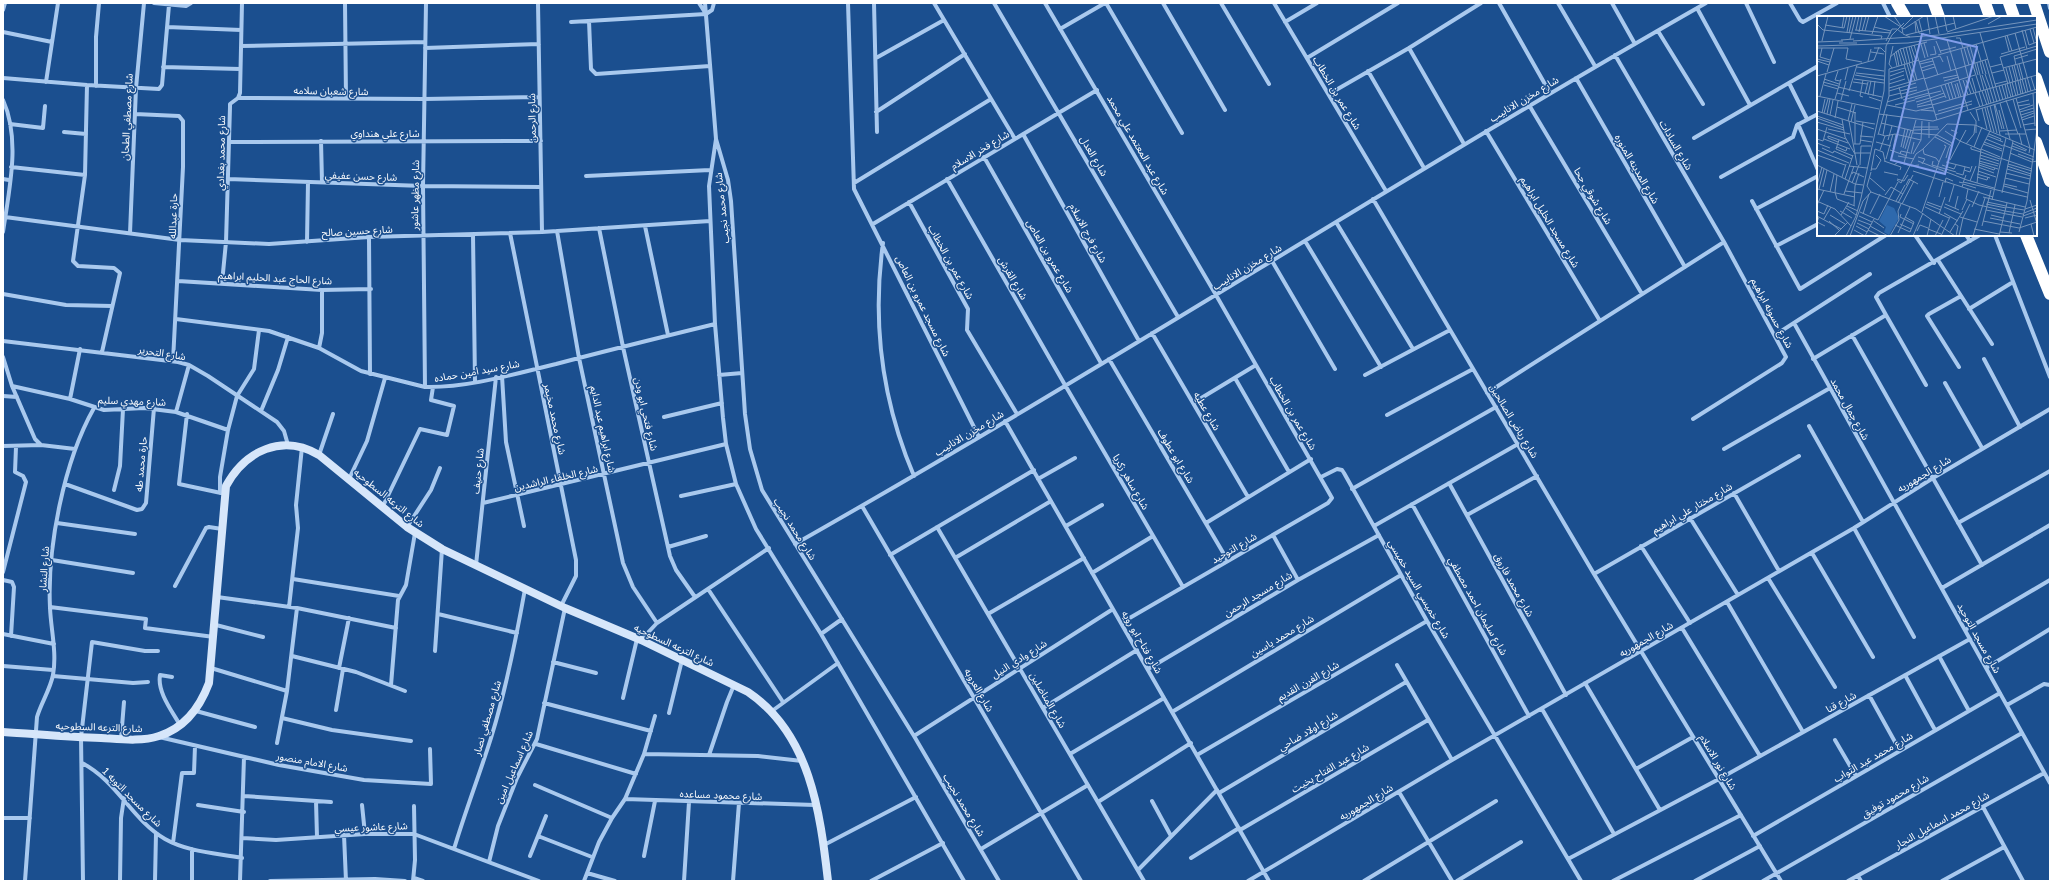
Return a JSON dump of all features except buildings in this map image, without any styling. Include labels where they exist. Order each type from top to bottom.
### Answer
[{"type":"highway","points":[[1897,3],[1904,16]]},
{"type":"highway","points":[[1934,3],[1939,16]]},
{"type":"highway","points":[[1985,3],[1990,16]]},
{"type":"highway","points":[[2009,3],[2014,16]]},
{"type":"highway","points":[[2034,3],[2050,52]]},
{"type":"highway","points":[[2037,81],[2050,119]]},
{"type":"highway","points":[[2037,145],[2050,181]]},
{"type":"highway","points":[[2026,236],[2050,294]]},
{"type":"street","points":[[3,10],[5,3]]},
{"type":"street","points":[[46,82],[58,3]]},
{"type":"street","points":[[96,86],[96,37],[99,3]]},
{"type":"street","name":"شارع مصطفي الطحان","points":[[130,233],[136,88],[144,3]]},
{"type":"street","points":[[154,3],[186,6],[191,3]]},
{"type":"street","name":"شارع محمد بغدادي","points":[[222,283],[226,242],[230,104],[238,98],[240,93],[242,3]]},
{"type":"street","points":[[345,3],[347,44],[346,100]]},
{"type":"street","name":"شارع مظهر عاشور","points":[[424,387],[423,186],[426,3]]},
{"type":"street","name":"شارع الرحمن","points":[[538,3],[542,232]]},
{"type":"street","points":[[699,3],[706,14]]},
{"type":"street","name":"شارع محمد نجيب","points":[[705,3],[716,138],[728,180],[745,414],[755,470],[762,490],[914,736],[999,881]]},
{"type":"street","points":[[571,22],[706,14],[712,10],[714,3]]},
{"type":"street","name":"شارع مسجد عمرو بن العاص","points":[[848,3],[854,188],[883,242],[979,437]]},
{"type":"street","points":[[874,3],[877,132]]},
{"type":"street","points":[[934,3],[1015,139]]},
{"type":"street","name":"شارع العدل","points":[[994,3],[1178,317]]},
{"type":"street","name":"شارع عبد المعتمد علي محمد","points":[[1045,3],[1216,294]]},
{"type":"street","points":[[1060,29],[1105,3],[1182,133]]},
{"type":"street","points":[[1163,3],[1225,110]]},
{"type":"street","points":[[1221,3],[1270,84]]},
{"type":"street","name":"شارع عمر بن الخطاب","points":[[1274,3],[1386,191]]},
{"type":"street","points":[[1285,22],[1317,3]]},
{"type":"street","points":[[1307,58],[1398,3]]},
{"type":"street","points":[[1329,94],[1481,3]]},
{"type":"street","points":[[1499,3],[1550,93]]},
{"type":"street","points":[[1558,3],[1595,66]]},
{"type":"street","points":[[1612,3],[1635,44]]},
{"type":"street","name":"شارع مخزن الانابيب","points":[[795,544],[914,476],[1595,66],[1706,3]]},
{"type":"street","points":[[1746,3],[1774,62]]},
{"type":"street","points":[[1790,3],[1800,20],[1803,22],[1837,3]]},
{"type":"street","points":[[1883,3],[1890,16]]},
{"type":"street","points":[[2048,3],[2050,8]]},
{"type":"street","points":[[3,78],[87,86],[160,88],[169,4]]},
{"type":"street","points":[[1697,8],[1750,105]]},
{"type":"street","points":[[876,58],[944,20]]},
{"type":"street","points":[[589,21],[591,69],[596,74],[710,66]]},
{"type":"street","points":[[167,27],[241,30]]},
{"type":"street","points":[[1658,30],[1703,104]]},
{"type":"street","points":[[3,32],[52,42]]},
{"type":"street","points":[[240,46],[425,42]]},
{"type":"street","points":[[425,48],[538,44]]},
{"type":"street","points":[[1408,48],[1464,144]]},
{"type":"street","points":[[876,112],[964,54]]},
{"type":"street","name":"شارع السادات","points":[[1615,55],[1724,242]]},
{"type":"street","points":[[163,67],[240,69]]},
{"type":"street","points":[[1694,138],[1817,67]]},
{"type":"street","points":[[1368,71],[1424,168]]},
{"type":"street","name":"شارع المدينه المنوره","points":[[1576,78],[1685,267]]},
{"type":"street","points":[[1789,83],[1807,119]]},
{"type":"street","points":[[87,86],[85,175],[79,228],[73,258],[75,264],[78,266],[114,268],[120,272],[102,352]]},
{"type":"street","name":"شارع فخر الاسلام","points":[[873,224],[1096,90]]},
{"type":"street","name":"شارع شعبان سلامه","points":[[238,98],[346,100],[539,97]]},
{"type":"street","points":[[854,183],[991,98]]},
{"type":"street","points":[[3,100],[10,124],[12,138],[11,168],[3,231]]},
{"type":"street","name":"شارع شوقي جحا","points":[[1530,105],[1642,294]]},
{"type":"street","points":[[10,124],[43,128],[45,106]]},
{"type":"street","name":"حارة عبدالله","points":[[135,114],[178,116],[182,119],[180,240],[173,361]]},
{"type":"street","points":[[1721,177],[1793,137],[1795,127],[1798,124],[1817,114]]},
{"type":"street","points":[[1798,124],[1817,168]]},
{"type":"street","name":"شارع مسجد الخليل ابراهيم","points":[[1486,131],[1600,321]]},
{"type":"street","points":[[64,132],[86,134]]},
{"type":"street","name":"شارع فرج الاسلام","points":[[1023,134],[1139,341]]},
{"type":"street","name":"شارع محمد نجيب","points":[[716,138],[710,170],[710,221],[715,324],[726,444],[736,484],[746,509],[838,663],[964,881]]},
{"type":"street","name":"شارع علي هنداوي","points":[[229,142],[540,141]]},
{"type":"street","points":[[321,142],[322,182]]},
{"type":"street","name":"شارع عمرو بن العاص","points":[[984,157],[1101,363]]},
{"type":"street","points":[[11,168],[85,175]]},
{"type":"street","points":[[586,176],[710,170]]},
{"type":"street","points":[[1756,209],[1817,177]]},
{"type":"street","points":[[3,179],[9,180]]},
{"type":"street","name":"شارع حسن عفيفي","points":[[228,179],[423,186],[541,187]]},
{"type":"street","name":"شارع القرش","points":[[947,179],[1065,385]]},
{"type":"street","points":[[307,242],[308,182]]},
{"type":"street","name":"شارع رياض الصالحين","points":[[1373,199],[1641,651]]},
{"type":"street","points":[[1752,201],[1800,289],[1884,236]]},
{"type":"street","name":"شارع عمر بن الخطاب","points":[[909,202],[968,310],[967,330],[1017,414]]},
{"type":"street","name":"شارع حسين صالح","points":[[5,216],[79,228],[180,240],[275,244],[369,237],[542,232],[710,221]]},
{"type":"street","points":[[1336,222],[1413,349]]},
{"type":"street","points":[[1776,246],[1817,225]]},
{"type":"street","points":[[644,226],[668,335]]},
{"type":"street","name":"شارع فتحي ابو ودن","points":[[599,228],[623,347],[668,547],[676,570],[695,597]]},
{"type":"street","name":"شارع ابراهيم عبد الدايم","points":[[556,231],[579,358],[626,574],[657,623]]},
{"type":"street","name":"شارع محمد مخيمر","points":[[510,233],[536,369],[561,485],[576,573],[563,607]]},
{"type":"street","points":[[473,235],[475,381]]},
{"type":"street","points":[[1917,236],[1961,296],[1992,344]]},
{"type":"street","points":[[1967,236],[1970,241]]},
{"type":"street","points":[[1926,385],[1877,300],[1878,294],[1936,262],[1978,236]]},
{"type":"street","points":[[1995,236],[2050,377]]},
{"type":"street","points":[[369,237],[370,374]]},
{"type":"street","points":[[1305,241],[1381,366]]},
{"type":"street","points":[[883,242],[878,305],[882,365],[892,417],[914,476]]},
{"type":"street","points":[[1488,393],[1724,242]]},
{"type":"street","name":"شارع حسونه ابراهيم","points":[[1693,419],[1785,360],[1784,353],[1775,335],[1724,242]]},
{"type":"street","points":[[1272,261],[1335,369]]},
{"type":"street","points":[[1775,335],[1870,274]]},
{"type":"street","name":"شارع الحاج عبد الحليم ابراهيم","points":[[178,281],[322,290],[370,289]]},
{"type":"street","points":[[1969,309],[2014,282]]},
{"type":"street","points":[[319,348],[322,333],[322,290]]},
{"type":"street","points":[[3,294],[66,305],[112,306]]},
{"type":"street","name":"شارع عمر بن الخطاب","points":[[1216,294],[1321,477]]},
{"type":"street","points":[[1959,367],[1927,316],[1928,314],[1961,296]]},
{"type":"street","points":[[1813,359],[1886,315]]},
{"type":"street","name":"شارع سيد امين حماده","points":[[176,319],[259,330],[288,337],[319,348],[354,368],[370,374],[424,387],[475,381],[536,369],[715,324]]},
{"type":"street","name":"شارع جمال محمد","points":[[1794,323],[1894,502]]},
{"type":"street","points":[[187,414],[179,484],[222,494],[220,477],[228,430],[236,396],[254,369],[259,330]]},
{"type":"street","points":[[1365,375],[1450,330]]},
{"type":"street","name":"شارع عطيه","points":[[1152,333],[1248,497]]},
{"type":"street","points":[[1852,335],[1982,565]]},
{"type":"street","points":[[261,411],[278,370],[288,337]]},
{"type":"street","name":"شارع التحرير","points":[[3,341],[80,349],[173,361],[190,365],[261,411],[281,427],[288,445]]},
{"type":"street","points":[[70,398],[80,349]]},
{"type":"street","points":[[3,357],[12,386],[35,439],[41,445]]},
{"type":"street","name":"شارع ابو عطوف","points":[[1109,359],[1228,561]]},
{"type":"street","points":[[1984,359],[2020,427]]},
{"type":"street","points":[[176,412],[190,365]]},
{"type":"street","points":[[1193,403],[1256,365]]},
{"type":"street","points":[[1387,415],[1473,369]]},
{"type":"street","points":[[719,375],[742,373]]},
{"type":"street","points":[[502,376],[504,427],[524,526]]},
{"type":"street","name":"شارع حنيف","points":[[476,565],[496,377]]},
{"type":"street","points":[[349,479],[367,441],[385,378]]},
{"type":"street","points":[[1235,378],[1289,472]]},
{"type":"street","points":[[1945,383],[1982,448]]},
{"type":"street","name":"شارع ساهر زكريا","points":[[1065,385],[1183,587]]},
{"type":"street","name":"شارع مهدي سليم","points":[[12,386],[70,398],[94,408],[104,410],[154,408],[187,414],[228,430]]},
{"type":"street","points":[[383,506],[420,429],[447,435],[454,406],[431,400],[433,387]]},
{"type":"street","points":[[1724,449],[1830,388]]},
{"type":"street","points":[[3,396],[17,397]]},
{"type":"street","points":[[664,417],[722,403]]},
{"type":"street","points":[[1352,489],[1496,407]]},
{"type":"street","name":"شارع النشار","points":[[25,881],[39,711],[47,696],[53,676],[54,644],[50,607],[52,560],[57,523],[65,484],[75,449],[83,427],[94,408]]},
{"type":"street","name":"حارة محمد طه","points":[[65,484],[137,510],[142,509],[146,503],[154,408]]},
{"type":"street","points":[[114,490],[120,466],[123,409]]},
{"type":"street","name":"شارع الجمهوريه","points":[[1248,881],[1452,760],[1812,553],[1982,448],[2050,409]]},
{"type":"street","points":[[319,455],[333,414]]},
{"type":"street","name":"شارع فتاح ابو رويه","points":[[1005,421],[1264,872]]},
{"type":"street","points":[[1809,426],[1863,522]]},
{"type":"street","name":"شارع الخلفاء الراشدين","points":[[483,503],[518,496],[726,444]]},
{"type":"street","points":[[1374,526],[1518,444]]},
{"type":"street","points":[[3,446],[16,447],[41,445],[75,449]]},
{"type":"street","name":"شارع الترعه السطوحيه","points":[[3,732],[121,740],[158,736],[180,725],[196,711],[204,698],[209,683],[211,668],[216,625],[222,530],[222,494],[234,472],[251,456],[272,447],[288,445],[302,447],[319,455],[383,506],[406,527],[442,549],[563,607],[639,639],[734,685],[748,692],[772,711],[784,726],[804,762],[824,845],[828,881]]},
{"type":"street","points":[[3,572],[26,482],[25,478],[15,472],[16,447]]},
{"type":"street","points":[[289,607],[298,528],[296,505],[302,447]]},
{"type":"street","name":"شارع مختار علي ابراهيم","points":[[1594,574],[1799,456]]},
{"type":"street","points":[[1038,478],[1075,458]]},
{"type":"street","points":[[1206,523],[1311,459]]},
{"type":"street","points":[[406,527],[431,490],[440,468]]},
{"type":"street","name":"شارع خميسي السيد خميسي","points":[[1321,477],[1339,469],[1344,474],[1427,621],[1581,881]]},
{"type":"street","points":[[890,555],[1034,470]]},
{"type":"street","points":[[1958,523],[2050,471]]},
{"type":"street","points":[[1467,515],[1537,476]]},
{"type":"street","name":"شارع التوحيد","points":[[1121,623],[1331,500],[1332,495],[1321,477]]},
{"type":"street","name":"شارع محمد فاروق","points":[[1449,483],[1566,695]]},
{"type":"street","points":[[681,496],[736,484]]},
{"type":"street","points":[[1734,493],[1779,572]]},
{"type":"street","points":[[955,558],[1051,501]]},
{"type":"street","name":"شارع مسجد التوحيد","points":[[1894,502],[2049,780]]},
{"type":"street","name":"شارع سليمان احمد مصطفي","points":[[1412,504],[1529,716]]},
{"type":"street","points":[[1066,526],[1102,505]]},
{"type":"street","name":"شارع العروبه","points":[[862,506],[1081,881]]},
{"type":"street","points":[[1690,518],[1738,595]]},
{"type":"street","points":[[57,523],[135,534]]},
{"type":"street","points":[[1942,588],[2050,525]]},
{"type":"street","points":[[175,586],[206,528],[209,527],[222,530]]},
{"type":"street","name":"شارع المناضلين","points":[[937,527],[1144,881]]},
{"type":"street","points":[[1854,528],[1914,637]]},
{"type":"street","points":[[391,685],[399,596],[406,585],[415,533]]},
{"type":"street","points":[[1273,535],[1298,580]]},
{"type":"street","name":"شارع مسجد الرحمن","points":[[1148,669],[1298,580],[1379,535]]},
{"type":"street","points":[[668,547],[706,536]]},
{"type":"street","points":[[1092,572],[1154,536]]},
{"type":"street","points":[[1641,546],[1690,623]]},
{"type":"street","points":[[623,698],[639,639],[657,623],[769,548]]},
{"type":"street","points":[[435,651],[442,549]]},
{"type":"street","points":[[1812,553],[1873,657]]},
{"type":"street","points":[[988,614],[1084,558]]},
{"type":"street","points":[[52,560],[133,573]]},
{"type":"street","name":"شارع محمد ياسين","points":[[1172,712],[1401,575]]},
{"type":"street","points":[[1768,578],[1835,687]]},
{"type":"street","points":[[293,579],[399,596]]},
{"type":"street","points":[[3,580],[12,582],[14,587],[11,636]]},
{"type":"street","points":[[1965,630],[2050,580]]},
{"type":"street","points":[[708,588],[783,702]]},
{"type":"street","name":"شارع مصطفي نصار","points":[[454,849],[464,814],[495,723],[517,634],[525,589]]},
{"type":"street","points":[[217,597],[297,608],[396,628]]},
{"type":"street","points":[[1727,602],[1803,732]]},
{"type":"street","points":[[50,607],[146,619],[145,628],[214,637]]},
{"type":"street","name":"شارع اسماعيل امين","points":[[489,862],[498,826],[517,778],[536,744],[563,607]]},
{"type":"street","points":[[277,743],[287,692],[297,608]]},
{"type":"street","name":"شارع وادي النيل","points":[[914,736],[1113,609]]},
{"type":"street","points":[[438,614],[517,634]]},
{"type":"street","points":[[336,710],[349,618]]},
{"type":"street","points":[[821,634],[842,619]]},
{"type":"street","name":"شارع الفرن القديم","points":[[1197,756],[1427,621]]},
{"type":"street","points":[[216,625],[263,637]]},
{"type":"street","points":[[1682,628],[1760,756]]},
{"type":"street","points":[[1986,668],[2050,629]]},
{"type":"street","points":[[3,634],[54,644]]},
{"type":"street","name":"شارع قنا","points":[[1568,859],[1719,779],[1970,639]]},
{"type":"street","points":[[82,881],[81,737],[92,641],[139,650],[158,651]]},
{"type":"street","points":[[1043,708],[1137,650]]},
{"type":"street","name":"شارع نور الاسلام","points":[[1641,651],[1781,881]]},
{"type":"street","points":[[292,656],[341,668],[405,691]]},
{"type":"street","points":[[1938,656],[1969,711]]},
{"type":"street","points":[[670,713],[682,660]]},
{"type":"street","points":[[553,662],[596,674]]},
{"type":"street","points":[[772,711],[838,663]]},
{"type":"street","points":[[3,666],[53,670]]},
{"type":"street","points":[[1397,666],[1452,760]]},
{"type":"street","points":[[211,668],[287,692]]},
{"type":"street","points":[[172,678],[160,675],[165,698],[180,725]]},
{"type":"street","points":[[1905,675],[1935,730]]},
{"type":"street","points":[[53,676],[133,683],[148,682]]},
{"type":"street","name":"شارع اولاد ضاحي","points":[[1138,870],[1218,791],[1406,682]]},
{"type":"street","points":[[1585,683],[1660,810]]},
{"type":"street","points":[[2007,705],[2044,684],[2050,685]]},
{"type":"street","points":[[709,755],[734,685]]},
{"type":"street","name":"شارع محمد عبد التواب","points":[[1753,836],[2000,693]]},
{"type":"street","points":[[1869,695],[1900,751]]},
{"type":"street","points":[[1070,754],[1164,698]]},
{"type":"street","points":[[121,740],[124,702]]},
{"type":"street","points":[[544,703],[651,731]]},
{"type":"street","points":[[1542,709],[1614,834]]},
{"type":"street","points":[[196,711],[255,727]]},
{"type":"street","points":[[584,881],[592,857],[612,818],[626,799],[644,754],[655,716]]},
{"type":"street","points":[[282,718],[332,730],[411,741]]},
{"type":"street","name":"شارع عبد الفتاح بخيت","points":[[1191,858],[1428,720]]},
{"type":"street","name":"شارع محمود توفيق","points":[[1763,881],[2022,733]]},
{"type":"street","name":"شارع الامام منصور","points":[[158,736],[244,757],[364,780],[431,784],[430,749]]},
{"type":"street","points":[[1636,769],[1693,737]]},
{"type":"street","points":[[1835,740],[1856,776]]},
{"type":"street","points":[[536,744],[636,774]]},
{"type":"street","points":[[1098,802],[1191,744]]},
{"type":"street","points":[[173,843],[182,774],[194,773],[195,746]]},
{"type":"street","points":[[644,754],[758,756],[804,762]]},
{"type":"street","points":[[240,881],[244,812],[244,757]]},
{"type":"street","name":"شارع مسجد التوبه 1","points":[[82,762],[106,779],[156,833],[173,843],[192,849],[242,858]]},
{"type":"street","name":"شارع محمد اسماعيل النجار","points":[[1848,881],[2044,773]]},
{"type":"street","points":[[535,785],[612,818]]},
{"type":"street","points":[[981,849],[1088,785]]},
{"type":"street","points":[[1399,792],[1452,881]]},
{"type":"street","points":[[244,796],[331,802]]},
{"type":"street","points":[[824,845],[916,797]]},
{"type":"street","points":[[120,881],[121,818],[124,798]]},
{"type":"street","name":"شارع محمود مساعده","points":[[626,799],[815,805]]},
{"type":"street","points":[[316,801],[317,837]]},
{"type":"street","points":[[644,856],[655,801]]},
{"type":"street","points":[[1152,801],[1171,836]]},
{"type":"street","points":[[1364,881],[1496,801]]},
{"type":"street","points":[[684,881],[689,802]]},
{"type":"street","points":[[733,881],[739,803]]},
{"type":"street","points":[[198,805],[244,812]]},
{"type":"street","points":[[362,805],[365,834]]},
{"type":"street","points":[[414,806],[415,860],[413,879],[423,881]]},
{"type":"street","points":[[1983,807],[2023,881]]},
{"type":"street","points":[[1613,881],[1741,815]]},
{"type":"street","points":[[530,856],[546,816]]},
{"type":"street","points":[[3,819],[30,818]]},
{"type":"street","points":[[155,881],[156,833]]},
{"type":"street","name":"شارع عاشور عيسي","points":[[242,838],[276,840],[365,834],[414,834],[539,881]]},
{"type":"street","points":[[344,835],[346,880]]},
{"type":"street","points":[[538,836],[592,857]]},
{"type":"street","points":[[1457,881],[1521,842]]},
{"type":"street","points":[[871,881],[943,844]]},
{"type":"street","points":[[1695,881],[1760,846]]},
{"type":"street","points":[[1942,881],[2004,847]]},
{"type":"street","points":[[192,849],[192,881]]},
{"type":"street","points":[[1264,872],[1270,881]]},
{"type":"street","points":[[587,874],[615,881]]},
{"type":"street","points":[[1858,876],[1861,881]]},
{"type":"street","points":[[270,881],[405,881]]}]
